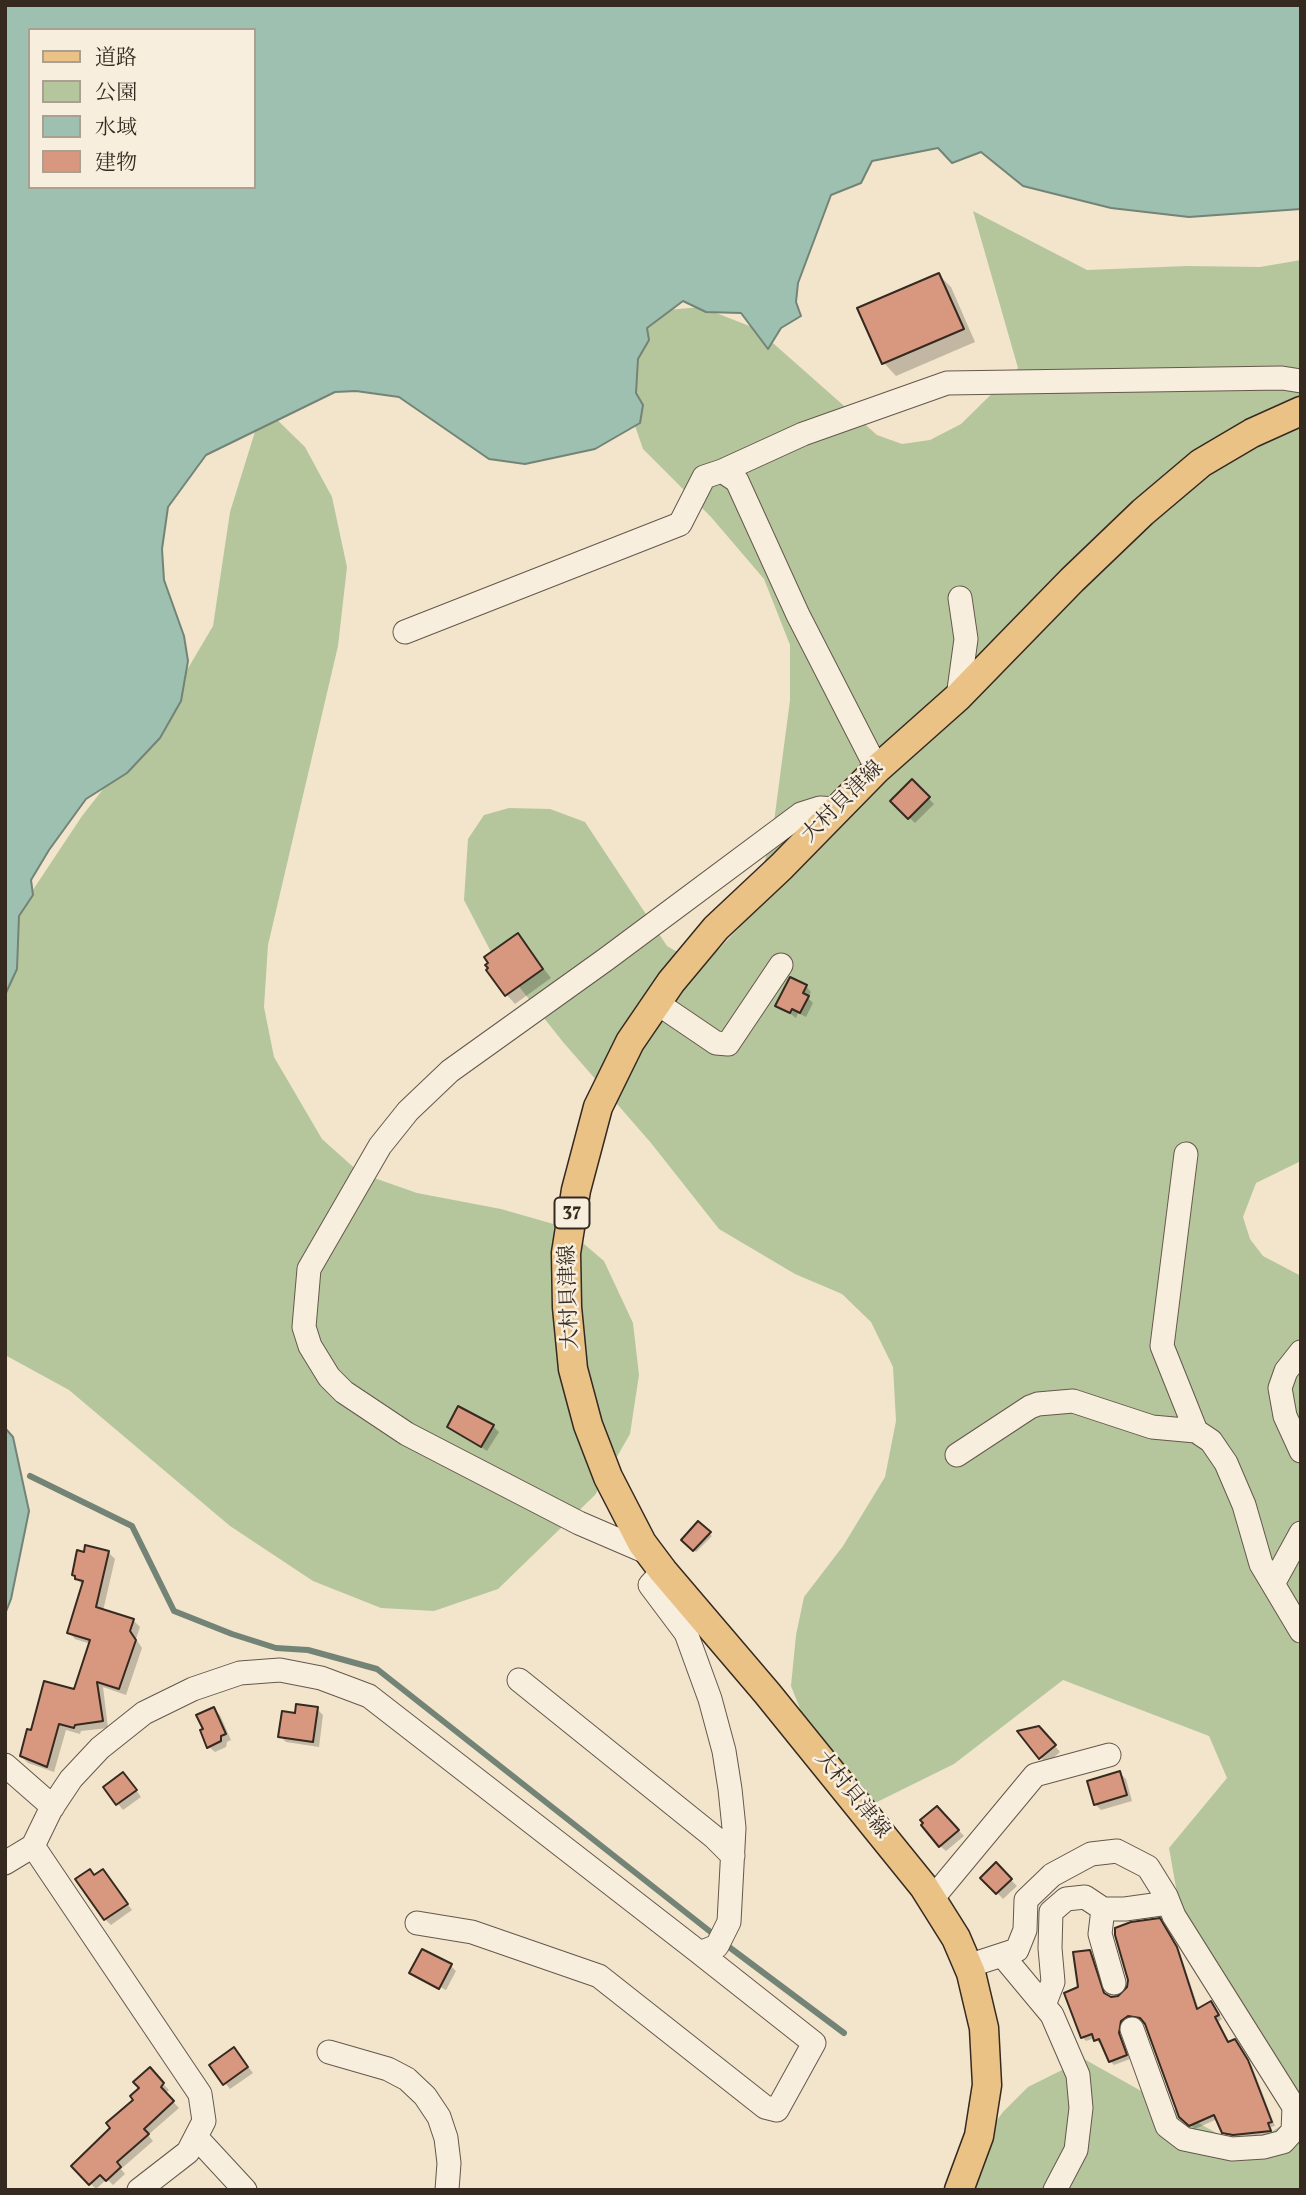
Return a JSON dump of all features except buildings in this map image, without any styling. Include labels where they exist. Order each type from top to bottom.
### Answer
[{"type":"main road","name":"大村貝津線","points":[[959,2190],[979,2136],[987,2085],[985,2028],[968,1966],[956,1938],[932,1899],[824,1763],[657,1563],[608,1477],[588,1425],[573,1369],[566,1307],[566,1253],[576,1190],[598,1107],[630,1042],[716,928],[877,769],[958,697],[1123,532],[1201,463],[1252,433],[1301,411]]},
{"type":"street","points":[[405,632],[680,524],[704,477],[803,434],[947,383],[1282,378],[1301,381]]},
{"type":"street","points":[[722,471],[737,481],[798,615],[877,769]]},
{"type":"street","points":[[958,697],[965,639],[960,598]]},
{"type":"street","points":[[700,1953],[717,1946],[729,1922],[733,1815],[724,1751],[710,1699],[685,1633],[650,1585],[657,1563],[407,1434],[344,1392],[329,1377],[310,1346],[304,1327],[309,1269],[380,1146],[408,1111],[450,1071],[801,814],[820,808],[838,809]]},
{"type":"street","points":[[657,1003],[716,1043],[728,1044],[781,965]]},
{"type":"street","points":[[1186,1154],[1162,1346],[1196,1431]]},
{"type":"street","points":[[1301,1352],[1286,1371],[1280,1388],[1285,1416],[1301,1451]]},
{"type":"street","points":[[957,1455],[1030,1407],[1058,1401],[1073,1401],[1152,1427],[1196,1431],[1211,1441],[1226,1463],[1244,1505],[1261,1564],[1301,1631]]},
{"type":"street","points":[[1273,1584],[1301,1533]]},
{"type":"street","points":[[5,1863],[33,1846],[71,1779],[100,1748],[144,1713],[193,1689],[240,1673],[280,1670],[321,1678],[369,1696],[814,2043],[778,2110],[765,2107],[599,1976],[472,1932],[417,1923]]},
{"type":"street","points":[[519,1680],[714,1836],[733,1856]]},
{"type":"street","points":[[932,1899],[1035,1775],[1109,1755]]},
{"type":"street","points":[[5,1765],[50,1813]]},
{"type":"street","points":[[5,1784],[50,1813]]},
{"type":"street","points":[[33,1846],[200,2094],[204,2121],[188,2152],[139,2190]]},
{"type":"street","points":[[968,1966],[1017,1950],[1025,1930],[1026,1900],[1052,1875],[1091,1854],[1117,1851],[1148,1867],[1174,1916],[1294,2107],[1293,2131],[1283,2142],[1264,2147],[1232,2149],[1184,2138],[1167,2126],[1132,2029]]},
{"type":"street","points":[[1044,2004],[1053,1982],[1051,1912],[1066,1899],[1084,1897],[1103,1909],[1168,1903]]},
{"type":"street","points":[[1103,1909],[1100,1934],[1114,1983]]},
{"type":"street","points":[[1002,1955],[1052,2015],[1078,2075],[1081,2108],[1076,2150],[1055,2190]]},
{"type":"street","points":[[330,2052],[388,2068],[407,2079],[425,2096],[439,2117],[446,2138],[449,2162],[447,2190]]},
{"type":"street","points":[[196,2137],[244,2190]]},
{"type":"green space","points":[[973,211],[1087,270],[1187,266],[1260,267],[1301,260],[1301,1161],[1256,1183],[1243,1217],[1250,1239],[1263,1256],[1301,1276],[1301,2190],[958,2190],[977,2147],[1003,2112],[1028,2087],[1084,2059],[1245,2149],[1299,2114],[1181,1916],[1169,1848],[1227,1778],[1209,1736],[1063,1680],[954,1764],[875,1803],[839,1784],[812,1739],[791,1686],[796,1635],[804,1597],[843,1546],[885,1477],[896,1421],[893,1367],[871,1322],[842,1294],[795,1274],[719,1229],[490,950],[464,900],[468,839],[484,815],[509,808],[550,809],[585,822],[667,946],[686,957],[719,949],[747,919],[772,837],[790,700],[790,645],[764,579],[711,517],[643,449],[627,403],[647,320],[667,310],[701,307],[757,329],[877,435],[902,444],[930,440],[961,424],[1018,368]]},
{"type":"green space","points":[[263,406],[305,447],[332,497],[347,567],[338,646],[268,945],[264,1007],[274,1057],[322,1139],[360,1173],[417,1193],[501,1209],[564,1227],[604,1261],[633,1323],[639,1375],[630,1434],[595,1495],[498,1589],[434,1611],[381,1608],[313,1581],[230,1526],[69,1390],[5,1355],[5,932],[82,816],[158,719],[213,626],[230,512]]},
{"type":"water","points":[[5,5],[1301,5],[1301,209],[1189,217],[1111,208],[1023,186],[981,152],[952,163],[938,148],[872,161],[861,183],[831,195],[798,283],[796,302],[801,316],[781,328],[768,349],[741,313],[706,312],[683,301],[647,328],[649,340],[638,359],[636,393],[643,405],[640,423],[595,449],[525,464],[489,459],[399,397],[356,391],[335,392],[206,455],[168,507],[162,549],[164,580],[184,636],[188,661],[181,701],[160,738],[127,773],[86,799],[49,850],[31,880],[33,895],[19,916],[17,969],[5,995]]},
{"type":"water","points":[[5,1428],[13,1437],[29,1511],[11,1599],[5,1614]]},
{"type":"waterway","points":[[30,1476],[132,1526],[174,1611],[276,1648],[308,1650],[377,1669],[717,1937]]},
{"type":"waterway","points":[[725,1944],[844,2033]]}]
